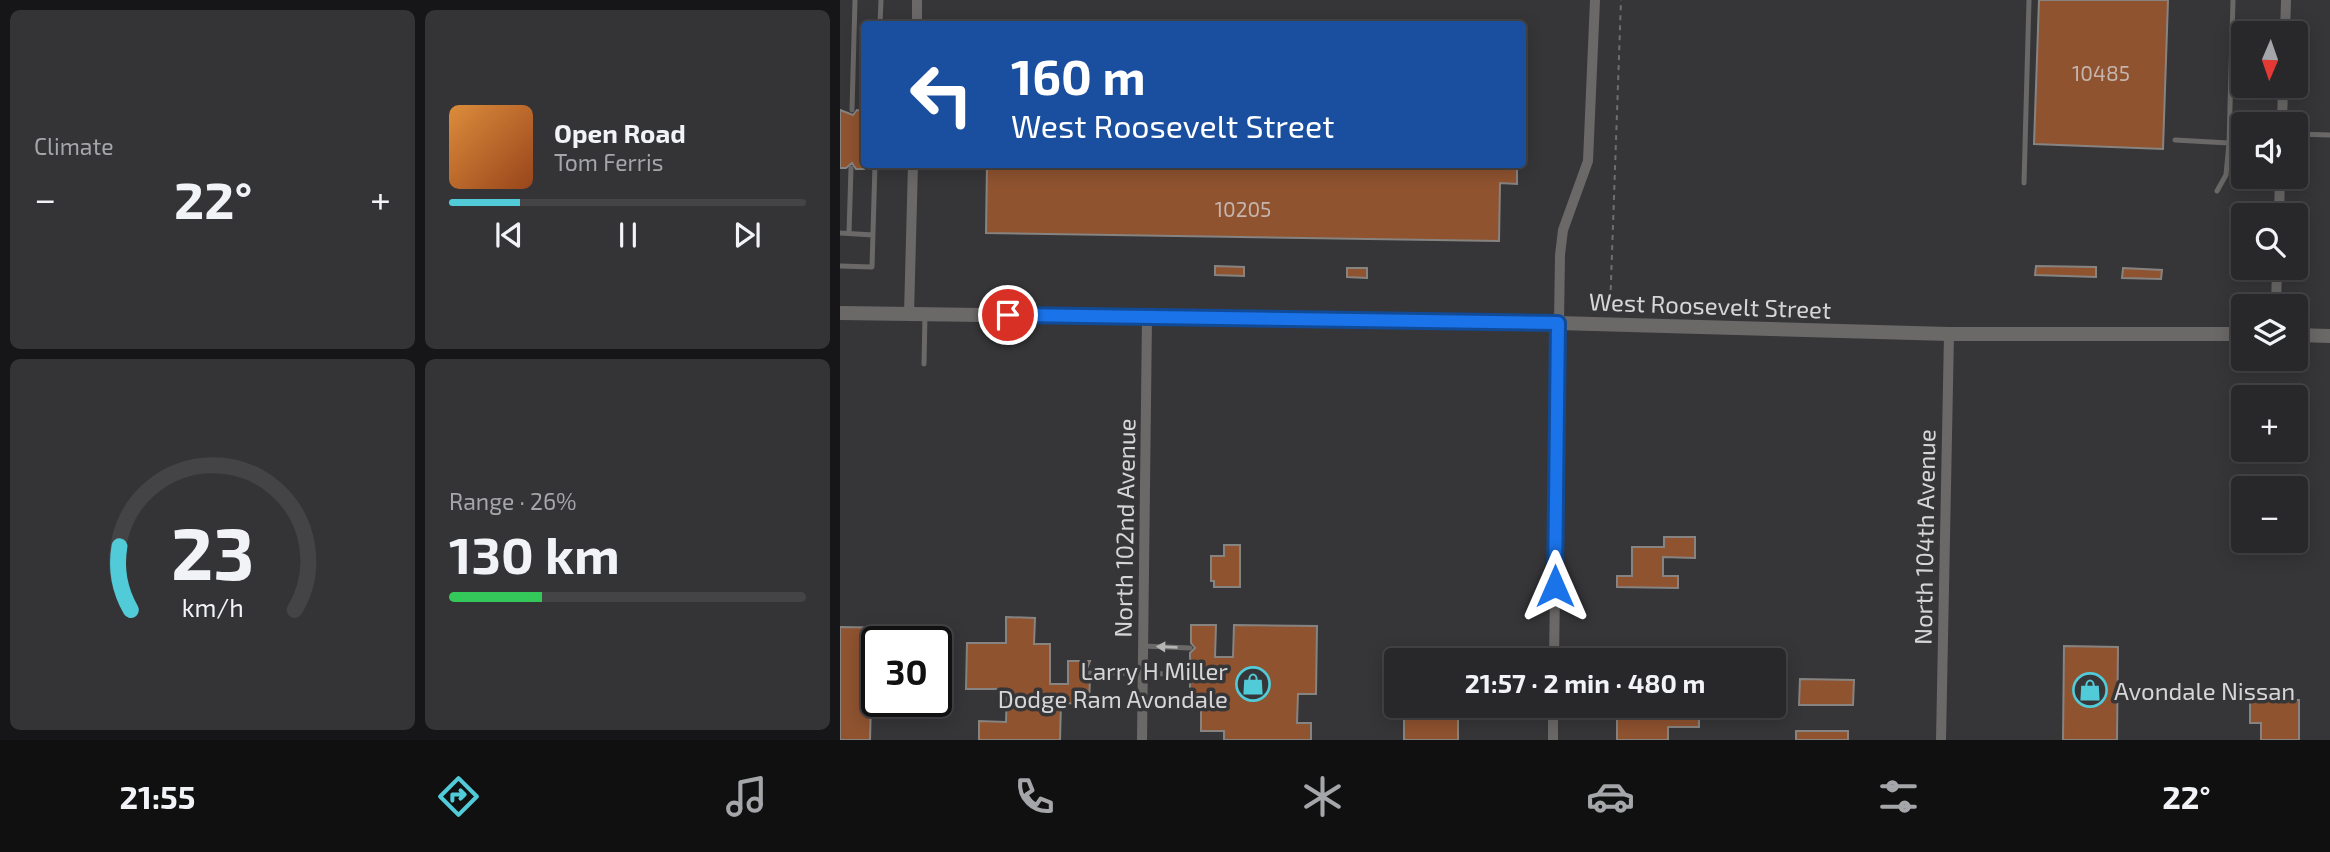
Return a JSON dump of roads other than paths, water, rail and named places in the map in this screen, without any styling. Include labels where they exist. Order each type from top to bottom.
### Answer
[{"type":"street","points":[[917,0],[917,21]]},
{"type":"street","points":[[1554,648],[1558,323],[1563,230],[1589,153],[1595,0]]},
{"type":"street","points":[[2285,21],[2286,0]]},
{"type":"street","points":[[909,314],[913,168]]},
{"type":"street","name":"West Roosevelt Street","points":[[840,313],[1558,323],[1949,334],[2231,334]]},
{"type":"street","name":"North 102nd Avenue","points":[[1142,740],[1147,317]]},
{"type":"street","name":"North 104th Avenue","points":[[1941,740],[1949,334]]},
{"type":"street","points":[[2308,335],[2330,336]]},
{"type":"street","points":[[1553,718],[1553,740]]},
{"type":"lane","points":[[852,110],[855,0]]},
{"type":"lane","points":[[880,21],[881,0]]},
{"type":"lane","points":[[2024,183],[2029,0]]},
{"type":"lane","points":[[2217,191],[2226,175],[2229,143],[2233,0]]},
{"type":"lane","points":[[2308,134],[2330,135]]},
{"type":"lane","points":[[2175,140],[2229,143]]},
{"type":"lane","points":[[840,266],[872,267],[875,168]]},
{"type":"lane","points":[[849,233],[851,169]]},
{"type":"lane","points":[[840,233],[873,235]]},
{"type":"lane","points":[[924,364],[925,314]]},
{"type":"lane","points":[[1143,646],[1191,648]]},
{"type":"lane","points":[[1090,673],[1190,674]]},
{"type":"place","name":"Larry H Miller Dodge Ram Avondale","points":[[1253,684]]},
{"type":"place","name":"Avondale Nissan","points":[[2090,690]]}]
